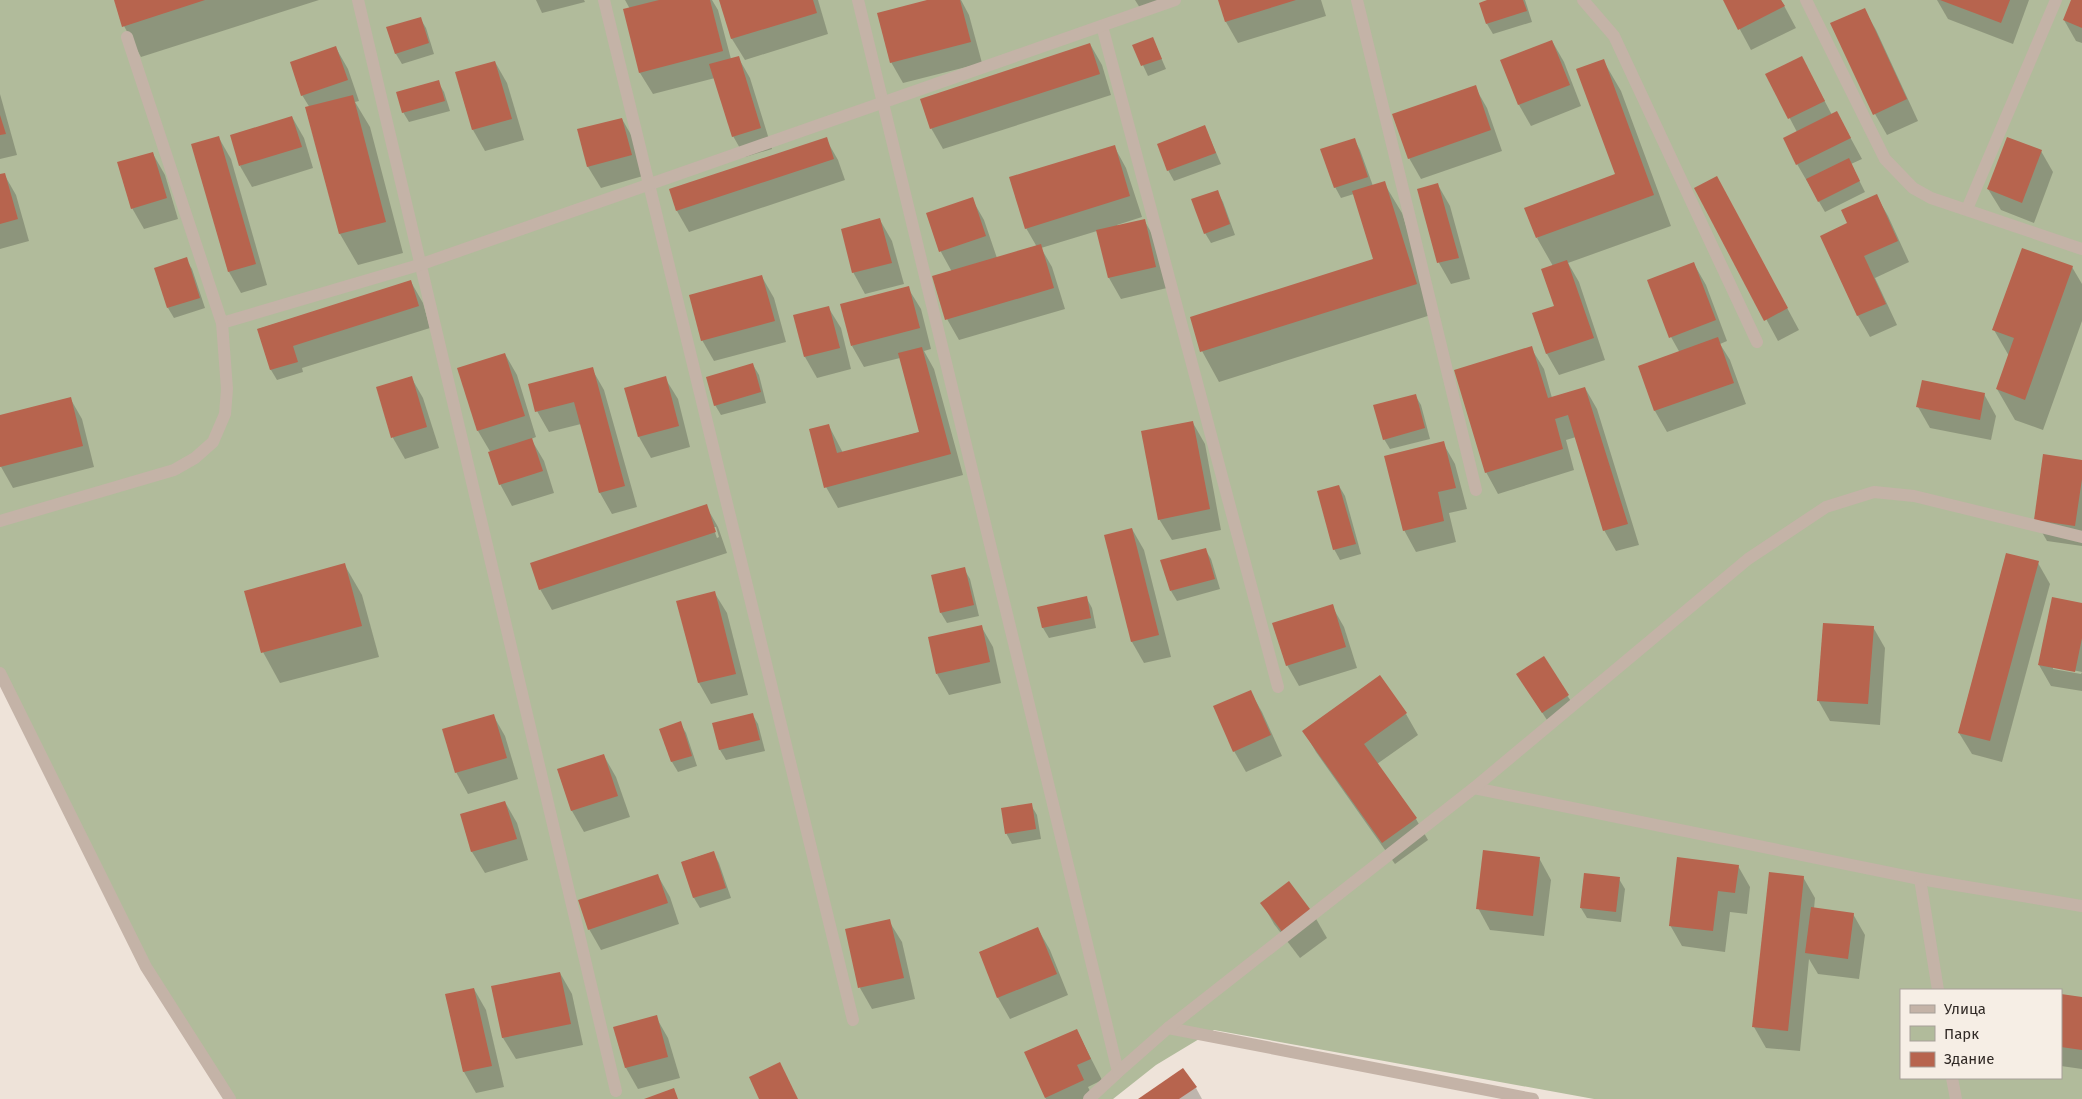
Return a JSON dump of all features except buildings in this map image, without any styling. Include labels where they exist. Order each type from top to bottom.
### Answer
[{"type":"lane","points":[[358,0],[616,1091]]},
{"type":"lane","points":[[604,0],[853,1020]]},
{"type":"lane","points":[[858,0],[1118,1072]]},
{"type":"lane","points":[[222,323],[419,264],[1175,0]]},
{"type":"lane","points":[[1357,0],[1476,490]]},
{"type":"lane","points":[[1583,0],[1614,36],[1757,342]]},
{"type":"lane","points":[[1806,0],[1885,159],[1913,188],[1931,198],[2082,249]]},
{"type":"lane","points":[[1966,210],[2056,0]]},
{"type":"lane","points":[[1102,26],[1278,687]]},
{"type":"lane","points":[[0,521],[174,470],[195,458],[212,442],[225,414],[227,389],[222,323],[127,37]]},
{"type":"lane","points":[[1089,1099],[1168,1028],[1474,788],[1748,559],[1826,507],[1874,492],[1914,496],[2082,537]]},
{"type":"lane","points":[[0,673],[146,967],[230,1099]]},
{"type":"lane","points":[[1474,788],[1920,879],[2082,906]]},
{"type":"lane","points":[[1920,879],[1938,989]]},
{"type":"lane","points":[[1168,1028],[1533,1099]]},
{"type":"lane","points":[[1952,1079],[1956,1099]]},
{"type":"green space","points":[[0,0],[2082,0],[2082,1099],[1594,1099],[1214,1030],[1156,1065],[1113,1099],[234,1099],[146,967],[0,673]]}]
